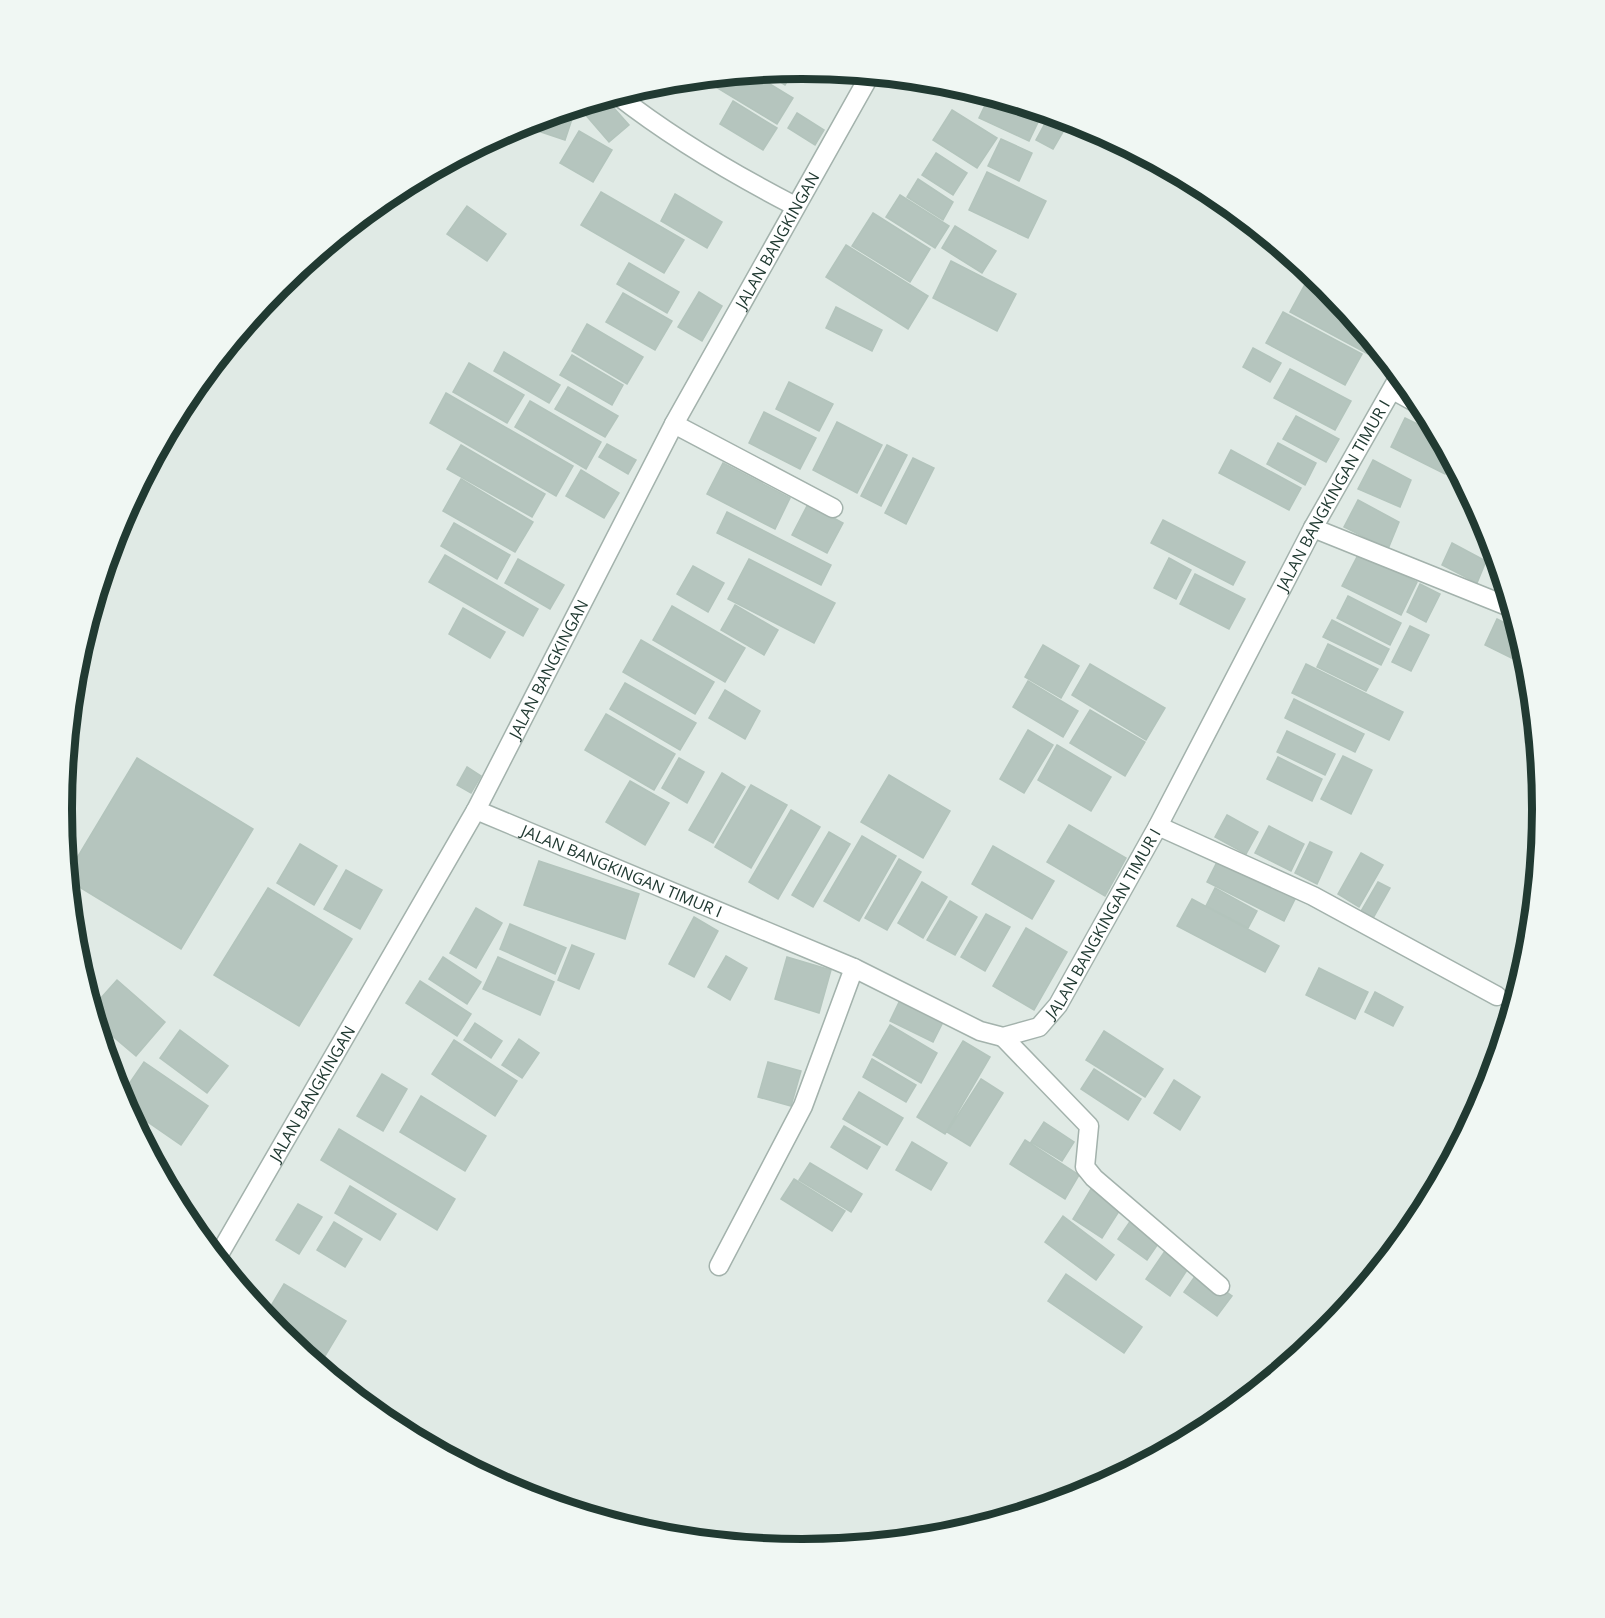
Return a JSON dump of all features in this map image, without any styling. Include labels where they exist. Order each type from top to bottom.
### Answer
[{"type":"street","name":"JALAN BANGKINGAN","points":[[221,1251],[476,810],[674,424],[866,82]]},
{"type":"street","points":[[625,100],[658,125],[752,184],[795,206]]},
{"type":"street","name":"JALAN BANGKINGAN TIMUR I","points":[[476,810],[854,968],[980,1031],[1003,1037],[1039,1028],[1058,1005],[1158,826],[1313,528],[1396,384]]},
{"type":"street","points":[[674,424],[833,508]]},
{"type":"street","points":[[1313,528],[1503,604]]},
{"type":"street","points":[[1158,826],[1313,896],[1497,996]]},
{"type":"street","points":[[719,1266],[802,1106],[854,968]]},
{"type":"street","points":[[1003,1037],[1089,1126],[1085,1167],[1094,1178],[1220,1286]]},
{"type":"building","points":[[789,79],[785,85],[776,80]]},
{"type":"building","points":[[763,80],[793,98],[777,124],[712,85]]},
{"type":"building","points":[[733,101],[777,128],[763,150],[720,124]]},
{"type":"building","points":[[987,102],[1040,118],[1029,141],[979,118]]},
{"type":"building","points":[[610,104],[629,125],[609,142],[584,113]]},
{"type":"building","points":[[952,110],[997,138],[977,168],[933,140]]},
{"type":"building","points":[[797,113],[824,130],[815,145],[788,128]]},
{"type":"building","points":[[573,115],[565,140],[538,131],[539,128]]},
{"type":"building","points":[[1047,121],[1065,128],[1053,149],[1036,140]]},
{"type":"building","points":[[579,131],[612,150],[593,182],[560,163]]},
{"type":"building","points":[[1001,139],[1032,153],[1019,181],[988,166]]},
{"type":"building","points":[[936,153],[967,173],[953,195],[922,175]]},
{"type":"building","points":[[987,172],[1046,201],[1028,238],[969,210]]},
{"type":"building","points":[[918,179],[953,202],[943,220],[907,197]]},
{"type":"building","points":[[601,192],[684,240],[664,273],[581,225]]},
{"type":"building","points":[[675,194],[722,222],[707,248],[661,221]]},
{"type":"building","points":[[900,195],[949,226],[935,248],[886,217]]},
{"type":"building","points":[[467,206],[506,234],[487,261],[447,234]]},
{"type":"building","points":[[873,213],[930,249],[910,282],[852,246]]},
{"type":"building","points":[[955,226],[996,251],[982,273],[942,248]]},
{"type":"building","points":[[846,245],[928,296],[908,329],[826,277]]},
{"type":"building","points":[[951,261],[1016,294],[997,331],[933,298]]},
{"type":"building","points":[[629,263],[679,292],[667,313],[617,284]]},
{"type":"building","points":[[1307,281],[1352,327],[1370,350],[1368,354],[1290,312]]},
{"type":"building","points":[[699,292],[722,306],[702,341],[678,327]]},
{"type":"building","points":[[623,293],[672,321],[655,350],[606,322]]},
{"type":"building","points":[[836,307],[882,330],[872,351],[826,328]]},
{"type":"building","points":[[1283,312],[1362,354],[1345,385],[1266,343]]},
{"type":"building","points":[[587,324],[643,357],[627,384],[572,351]]},
{"type":"building","points":[[1253,348],[1281,363],[1270,382],[1243,367]]},
{"type":"building","points":[[504,352],[560,385],[549,403],[494,371]]},
{"type":"building","points":[[572,355],[623,385],[612,405],[560,375]]},
{"type":"building","points":[[469,363],[524,395],[507,423],[453,392]]},
{"type":"building","points":[[1290,369],[1351,401],[1335,430],[1274,398]]},
{"type":"building","points":[[789,382],[833,404],[819,431],[776,409]]},
{"type":"building","points":[[568,387],[618,416],[605,437],[555,409]]},
{"type":"building","points":[[446,393],[573,466],[556,496],[430,423]]},
{"type":"building","points":[[530,401],[601,442],[586,469],[515,427]]},
{"type":"building","points":[[764,412],[816,438],[800,469],[749,443]]},
{"type":"building","points":[[1296,416],[1339,439],[1326,462],[1283,439]]},
{"type":"building","points":[[1405,418],[1425,428],[1448,468],[1445,474],[1391,447]]},
{"type":"building","points":[[837,422],[882,445],[857,493],[813,470]]},
{"type":"building","points":[[1278,443],[1316,463],[1305,485],[1267,464]]},
{"type":"building","points":[[607,444],[636,460],[628,474],[599,457]]},
{"type":"building","points":[[461,445],[545,494],[532,517],[447,469]]},
{"type":"building","points":[[887,445],[907,455],[881,506],[861,496]]},
{"type":"building","points":[[1231,450],[1301,488],[1289,510],[1219,473]]},
{"type":"building","points":[[913,458],[934,468],[906,524],[885,513]]},
{"type":"building","points":[[1373,460],[1411,480],[1400,507],[1358,489]]},
{"type":"building","points":[[723,463],[790,498],[775,529],[707,494]]},
{"type":"building","points":[[581,470],[619,493],[604,518],[566,496]]},
{"type":"building","points":[[461,479],[533,522],[515,552],[443,511]]},
{"type":"building","points":[[1358,500],[1399,522],[1388,549],[1344,527]]},
{"type":"building","points":[[808,504],[843,523],[827,553],[792,535]]},
{"type":"building","points":[[727,512],[831,565],[821,585],[717,533]]},
{"type":"building","points":[[1163,520],[1245,562],[1233,585],[1151,543]]},
{"type":"building","points":[[454,523],[510,555],[497,579],[441,546]]},
{"type":"building","points":[[1452,543],[1486,561],[1477,583],[1442,565]]},
{"type":"building","points":[[1359,553],[1417,582],[1401,615],[1342,586]]},
{"type":"building","points":[[445,555],[538,609],[523,636],[429,582]]},
{"type":"building","points":[[1169,558],[1191,570],[1176,599],[1154,588]]},
{"type":"building","points":[[518,559],[564,585],[550,609],[505,583]]},
{"type":"building","points":[[749,559],[835,603],[814,643],[728,599]]},
{"type":"building","points":[[693,566],[724,583],[708,612],[677,594]]},
{"type":"building","points":[[1195,574],[1245,599],[1229,629],[1180,604]]},
{"type":"building","points":[[1420,584],[1440,594],[1426,622],[1407,612]]},
{"type":"building","points":[[1348,596],[1401,623],[1390,645],[1337,618]]},
{"type":"building","points":[[735,605],[778,630],[764,655],[721,630]]},
{"type":"building","points":[[672,606],[745,648],[725,682],[653,640]]},
{"type":"building","points":[[463,608],[505,632],[490,658],[449,634]]},
{"type":"building","points":[[1497,619],[1509,625],[1518,661],[1485,645]]},
{"type":"building","points":[[1332,620],[1389,649],[1381,665],[1323,637]]},
{"type":"building","points":[[1410,626],[1429,635],[1411,671],[1392,662]]},
{"type":"building","points":[[641,640],[714,682],[695,714],[623,672]]},
{"type":"building","points":[[1328,644],[1378,669],[1366,691],[1317,667]]},
{"type":"building","points":[[1043,645],[1079,666],[1061,698],[1025,677]]},
{"type":"building","points":[[1090,664],[1165,708],[1146,740],[1072,695]]},
{"type":"building","points":[[1306,664],[1403,712],[1389,740],[1292,693]]},
{"type":"building","points":[[1028,681],[1078,711],[1063,737],[1013,707]]},
{"type":"building","points":[[625,683],[696,723],[680,750],[610,709]]},
{"type":"building","points":[[725,690],[760,711],[745,739],[709,718]]},
{"type":"building","points":[[1294,699],[1364,734],[1355,752],[1285,718]]},
{"type":"building","points":[[1090,710],[1145,742],[1125,776],[1070,743]]},
{"type":"building","points":[[606,714],[675,754],[654,790],[585,750]]},
{"type":"building","points":[[1028,730],[1053,745],[1024,793],[1000,779]]},
{"type":"building","points":[[1287,731],[1335,754],[1325,775],[1277,752]]},
{"type":"building","points":[[1057,745],[1111,777],[1091,811],[1038,780]]},
{"type":"building","points":[[1343,756],[1372,770],[1351,814],[1321,799]]},
{"type":"building","points":[[1278,757],[1322,779],[1312,801],[1267,779]]},
{"type":"building","points":[[137,758],[253,829],[181,949],[76,885],[74,862]]},
{"type":"building","points":[[679,758],[704,772],[687,803],[662,788]]},
{"type":"building","points":[[467,767],[481,776],[471,793],[457,785]]},
{"type":"building","points":[[722,773],[745,787],[713,843],[689,830]]},
{"type":"building","points":[[889,775],[950,811],[923,858],[861,822]]},
{"type":"building","points":[[630,781],[669,803],[645,845],[606,822]]},
{"type":"building","points":[[751,785],[787,805],[751,868],[715,847]]},
{"type":"building","points":[[791,810],[820,827],[778,899],[749,882]]},
{"type":"building","points":[[1227,815],[1258,832],[1246,854],[1215,837]]},
{"type":"building","points":[[1069,825],[1126,858],[1105,896],[1047,862]]},
{"type":"building","points":[[1269,826],[1304,844],[1291,871],[1255,853]]},
{"type":"building","points":[[829,832],[850,844],[813,907],[792,895]]},
{"type":"building","points":[[862,836],[896,856],[859,921],[824,901]]},
{"type":"building","points":[[1310,842],[1332,852],[1317,884],[1295,873]]},
{"type":"building","points":[[300,844],[337,866],[314,905],[277,883]]},
{"type":"building","points":[[993,846],[1054,881],[1032,919],[972,884]]},
{"type":"building","points":[[1361,853],[1383,865],[1359,907],[1338,894]]},
{"type":"building","points":[[1220,856],[1297,895],[1284,921],[1207,882]]},
{"type":"building","points":[[899,859],[921,872],[887,930],[865,918]]},
{"type":"building","points":[[539,861],[639,894],[625,939],[524,905]]},
{"type":"building","points":[[346,870],[382,890],[360,929],[324,909]]},
{"type":"building","points":[[922,882],[947,897],[923,938],[898,923]]},
{"type":"building","points":[[1378,882],[1390,888],[1372,920],[1360,913]]},
{"type":"building","points":[[268,888],[352,939],[299,1026],[214,975]]},
{"type":"building","points":[[1215,888],[1257,911],[1248,928],[1206,906]]},
{"type":"building","points":[[1192,899],[1279,946],[1265,972],[1177,926]]},
{"type":"building","points":[[950,901],[977,917],[955,955],[927,940]]},
{"type":"building","points":[[476,908],[502,923],[476,968],[450,953]]},
{"type":"building","points":[[986,914],[1010,927],[985,971],[961,957]]},
{"type":"building","points":[[694,917],[718,931],[694,977],[669,964]]},
{"type":"building","points":[[510,924],[566,948],[555,974],[500,949]]},
{"type":"building","points":[[1026,928],[1067,952],[1034,1010],[993,986]]},
{"type":"building","points":[[572,945],[594,954],[579,989],[558,980]]},
{"type":"building","points":[[726,956],[747,968],[730,1000],[708,987]]},
{"type":"building","points":[[443,957],[481,982],[467,1004],[429,979]]},
{"type":"building","points":[[498,957],[554,982],[540,1015],[483,989]]},
{"type":"building","points":[[787,957],[831,970],[819,1013],[775,999]]},
{"type":"building","points":[[1319,968],[1368,992],[1355,1019],[1306,995]]},
{"type":"building","points":[[117,980],[165,1022],[136,1056],[107,1032],[98,1001]]},
{"type":"building","points":[[420,981],[471,1014],[457,1036],[406,1003]]},
{"type":"building","points":[[1375,992],[1403,1007],[1393,1026],[1365,1012]]},
{"type":"building","points":[[902,996],[945,1018],[933,1042],[890,1021]]},
{"type":"building","points":[[475,1023],[502,1041],[491,1058],[464,1040]]},
{"type":"building","points":[[890,1025],[937,1053],[921,1083],[873,1055]]},
{"type":"building","points":[[180,1030],[228,1066],[207,1093],[160,1058]]},
{"type":"building","points":[[1104,1031],[1163,1069],[1145,1097],[1086,1060]]},
{"type":"building","points":[[519,1039],[539,1053],[522,1078],[502,1065]]},
{"type":"building","points":[[454,1040],[517,1081],[495,1116],[432,1074]]},
{"type":"building","points":[[963,1041],[990,1057],[945,1134],[917,1117]]},
{"type":"building","points":[[872,1059],[916,1085],[906,1102],[863,1077]]},
{"type":"building","points":[[144,1062],[208,1106],[181,1145],[140,1117],[127,1087]]},
{"type":"building","points":[[768,1062],[801,1071],[791,1106],[758,1097]]},
{"type":"building","points":[[1094,1069],[1141,1099],[1128,1120],[1081,1089]]},
{"type":"building","points":[[382,1074],[407,1089],[383,1131],[357,1116]]},
{"type":"building","points":[[981,1079],[1003,1093],[970,1146],[947,1132]]},
{"type":"building","points":[[1174,1080],[1200,1097],[1180,1130],[1154,1113]]},
{"type":"building","points":[[859,1092],[903,1118],[887,1145],[843,1119]]},
{"type":"building","points":[[421,1096],[486,1136],[465,1171],[400,1132]]},
{"type":"building","points":[[1044,1122],[1074,1142],[1062,1161],[1031,1142]]},
{"type":"building","points":[[844,1126],[880,1147],[867,1169],[831,1147]]},
{"type":"building","points":[[339,1129],[455,1199],[437,1230],[321,1160]]},
{"type":"building","points":[[1025,1140],[1079,1175],[1065,1199],[1010,1164]]},
{"type":"building","points":[[912,1142],[947,1163],[931,1190],[896,1170]]},
{"type":"building","points":[[810,1163],[862,1194],[851,1212],[799,1180]]},
{"type":"building","points":[[794,1179],[845,1211],[832,1231],[781,1199]]},
{"type":"building","points":[[350,1186],[396,1214],[380,1240],[335,1213]]},
{"type":"building","points":[[1091,1189],[1121,1208],[1102,1238],[1073,1219]]},
{"type":"building","points":[[298,1204],[322,1217],[299,1254],[276,1240]]},
{"type":"building","points":[[1063,1216],[1114,1255],[1096,1280],[1045,1242]]},
{"type":"building","points":[[1131,1220],[1160,1241],[1147,1260],[1118,1239]]},
{"type":"building","points":[[334,1222],[362,1239],[345,1267],[317,1250]]},
{"type":"building","points":[[1165,1251],[1189,1267],[1170,1296],[1146,1279]]},
{"type":"building","points":[[1198,1272],[1232,1296],[1217,1316],[1184,1292]]},
{"type":"building","points":[[1066,1274],[1142,1327],[1124,1353],[1048,1301]]},
{"type":"building","points":[[284,1284],[346,1321],[323,1360],[269,1308]]}]
